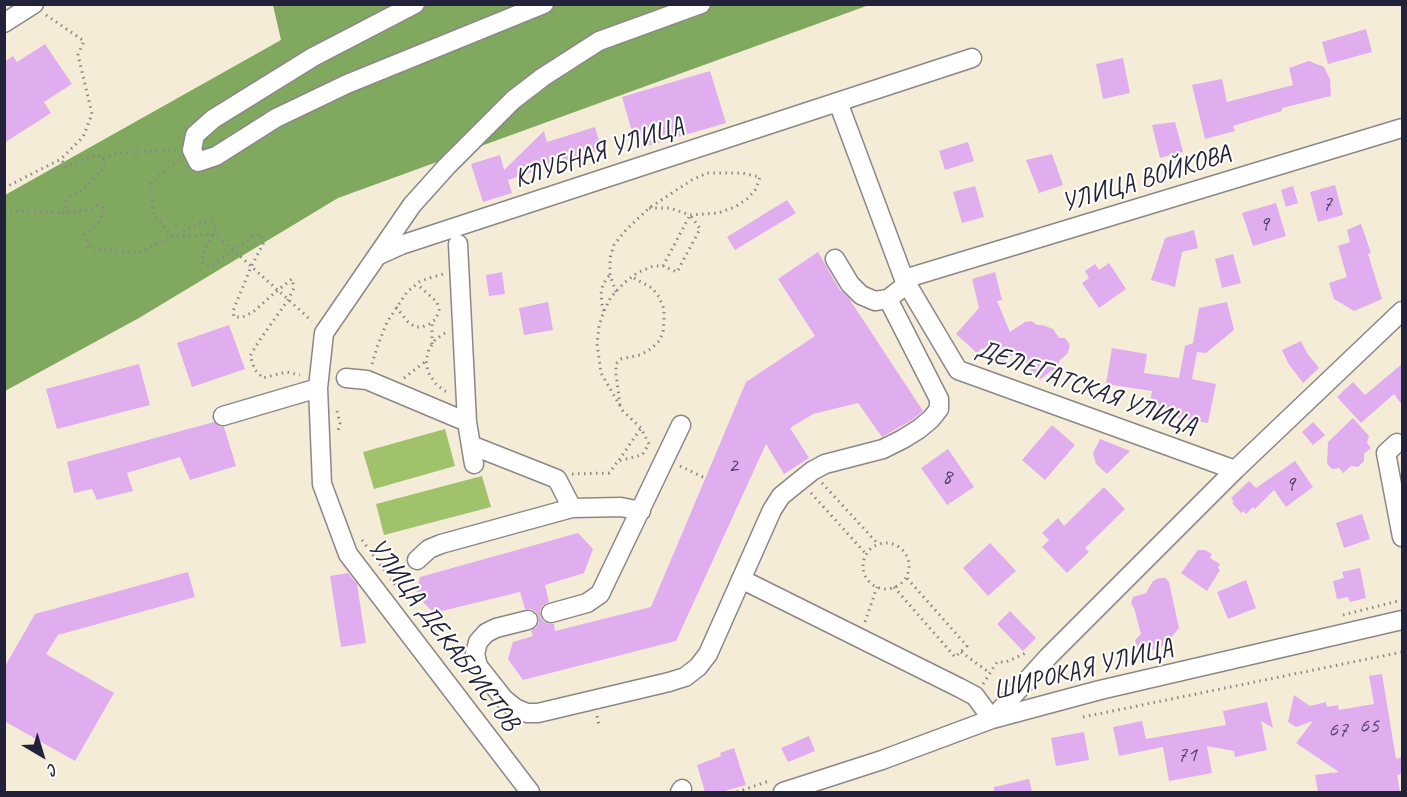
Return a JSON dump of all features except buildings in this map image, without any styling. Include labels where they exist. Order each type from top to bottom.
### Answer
[{"type":"street","points":[[415,4],[313,57],[213,119],[195,135],[192,150],[198,162],[216,156],[276,118],[347,84],[544,4]]},
{"type":"street","name":"УЛИЦА ДЕКАБРИСТОВ","points":[[530,792],[348,554],[322,484],[318,383],[324,333],[412,205],[447,166],[513,100],[543,77],[599,41],[701,4]]},
{"type":"street","points":[[4,23],[33,5]]},
{"type":"street","name":"КЛУБНАЯ УЛИЦА","points":[[377,256],[401,245],[972,58]]},
{"type":"street","name":"ДЕЛЕГАТСКАЯ УЛИЦА","points":[[838,102],[898,289],[958,370],[1235,470]]},
{"type":"street","name":"УЛИЦА ВОЙКОВА","points":[[898,289],[1402,128]]},
{"type":"street","points":[[458,244],[467,422],[474,464]]},
{"type":"street","points":[[528,620],[496,628],[486,633],[478,642],[475,654],[478,666],[504,699],[515,708],[538,713],[685,677],[698,667],[708,654],[772,510],[781,496],[812,471],[825,464],[883,449],[903,439],[925,424],[939,409],[939,399],[898,289],[874,301],[861,295],[850,284],[835,259]]},
{"type":"street","points":[[741,579],[975,696],[992,719],[1047,657],[1235,470],[1402,311]]},
{"type":"street","points":[[346,378],[368,380],[467,422]]},
{"type":"street","points":[[223,416],[318,383]]},
{"type":"street","points":[[551,613],[587,603],[600,594],[681,425]]},
{"type":"street","points":[[1397,443],[1386,453],[1402,537]]},
{"type":"street","points":[[471,445],[557,479],[572,508]]},
{"type":"street","points":[[417,560],[429,549],[441,544],[572,508],[621,507],[640,511]]},
{"type":"street","name":"ШИРОКАЯ УЛИЦА","points":[[776,787],[882,760],[992,719],[1100,690],[1402,620]]},
{"type":"path","points":[[4,188],[61,159],[83,137],[92,114],[78,55],[84,41],[33,5]]},
{"type":"path","points":[[61,159],[66,167],[95,155],[103,158],[117,153],[192,150]]},
{"type":"path","points":[[173,237],[153,214],[151,182],[192,150]]},
{"type":"path","points":[[63,213],[65,202],[70,196],[83,190],[105,167],[103,158]]},
{"type":"path","points":[[616,292],[610,275],[610,258],[614,245],[649,208],[692,180],[707,174],[742,173],[760,177],[756,189],[747,199],[735,207],[718,213],[690,215],[670,208],[649,208]]},
{"type":"path","points":[[4,211],[63,213],[87,210],[99,205],[105,209],[99,221],[85,235],[88,248],[139,253],[202,222],[211,220],[217,226],[202,254],[203,264],[212,266],[252,237],[260,234],[263,244],[250,267],[233,310],[234,317],[243,317],[253,312],[292,279],[294,288],[288,300],[250,356],[255,370],[263,378],[286,372],[318,383]]},
{"type":"path","points":[[663,266],[690,215]]},
{"type":"path","points":[[618,462],[642,455],[649,444],[641,428],[620,407],[601,373],[597,344],[599,326],[612,297],[637,273],[653,266],[663,266],[677,272],[700,229],[690,215]]},
{"type":"path","points":[[173,237],[214,234],[324,333]]},
{"type":"path","points":[[368,380],[376,347],[387,322],[407,291],[432,277],[460,271]]},
{"type":"path","points":[[604,311],[601,294],[603,284],[610,275]]},
{"type":"path","points":[[620,407],[616,364],[621,359],[640,355],[651,349],[663,333],[664,309],[659,297],[652,288],[632,277]]},
{"type":"path","points":[[396,307],[415,327],[422,327],[435,319],[439,310],[437,302],[417,284]]},
{"type":"path","points":[[432,322],[432,344]]},
{"type":"path","points":[[462,327],[446,332],[435,340],[429,349],[426,361],[428,372],[435,383],[452,394],[466,396]]},
{"type":"path","points":[[390,390],[426,361]]},
{"type":"path","points":[[336,405],[340,423],[337,433]]},
{"type":"path","points":[[557,479],[565,474],[609,473],[641,428]]},
{"type":"path","points":[[818,479],[878,544]]},
{"type":"path","points":[[808,489],[866,554]]},
{"type":"path","points":[[356,531],[398,589]]},
{"type":"path","points":[[878,544],[893,544],[900,547],[905,553],[909,568],[903,582],[890,589],[882,589],[869,582],[862,569],[866,554],[878,544]]},
{"type":"path","points":[[894,587],[955,657],[961,652],[967,646],[906,577]]},
{"type":"path","points":[[859,638],[877,587]]},
{"type":"path","points":[[1335,617],[1402,600]]},
{"type":"path","points":[[975,696],[997,662],[1017,659],[1038,647],[1065,677],[1086,676]]},
{"type":"path","points":[[961,652],[990,673]]},
{"type":"path","points":[[1083,717],[1402,652]]},
{"type":"path","points":[[737,792],[776,787]]},
{"type":"green space","points":[[273,5],[869,5],[338,198],[139,318],[5,391],[5,195],[281,40]]},
{"type":"green space","points":[[445,429],[455,466],[374,489],[363,452]]},
{"type":"green space","points":[[482,476],[491,507],[384,535],[376,504]]}]
